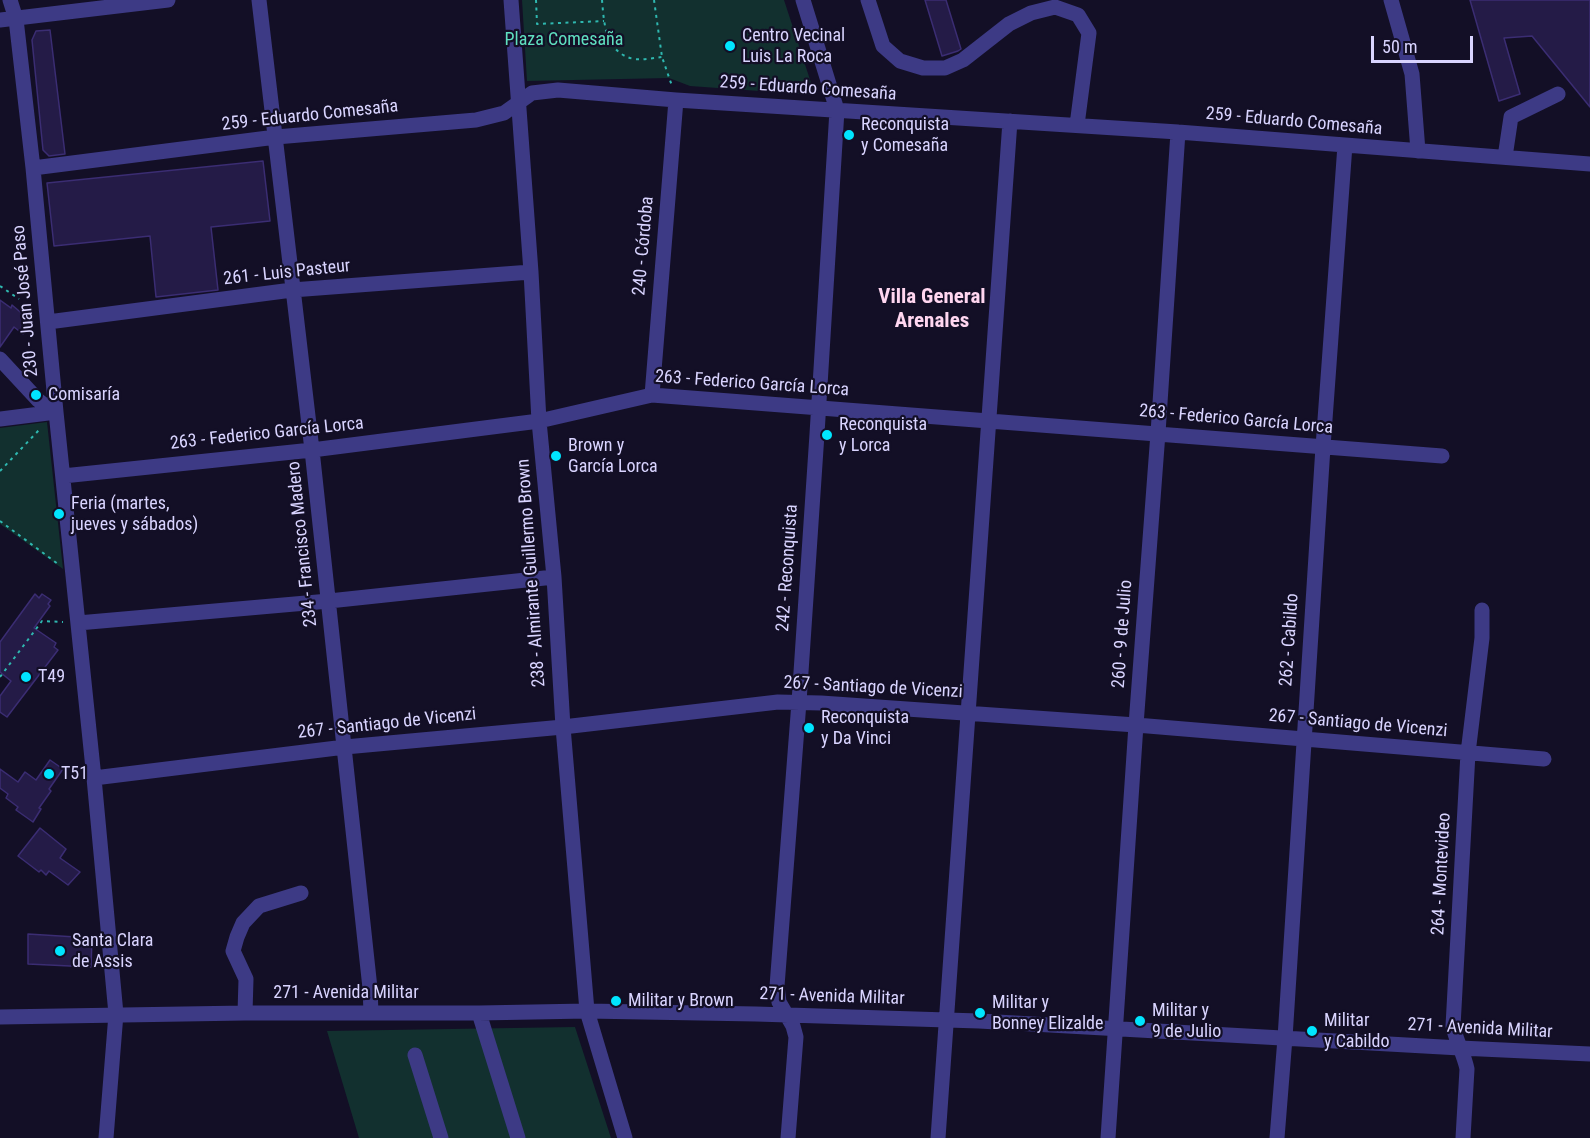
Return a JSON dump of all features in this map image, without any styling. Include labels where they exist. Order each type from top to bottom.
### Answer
[{"type":"street","name":"230 - Juan José Paso","points":[[10,0],[16,19],[33,168],[54,412],[63,476],[116,1014],[106,1138]]},
{"type":"street","points":[[0,20],[168,0]]},
{"type":"street","name":"234 - Francisco Madero","points":[[259,0],[329,601],[371,1013]]},
{"type":"street","name":"238 - Almirante Guillermo Brown","points":[[511,0],[531,272],[539,421],[554,577],[563,727],[587,1011],[625,1138]]},
{"type":"street","name":"242 - Reconquista","points":[[788,1138],[796,1037],[793,1026],[779,1002],[777,986],[799,702],[837,111],[803,0]]},
{"type":"street","points":[[868,0],[883,46],[900,62],[923,68],[945,68],[963,60],[1010,24],[1032,13],[1055,8],[1078,15],[1089,33],[1077,125]]},
{"type":"street","points":[[1391,0],[1412,74],[1418,151]]},
{"type":"street","name":"259 - Eduardo Comesaña","points":[[33,168],[276,137],[476,120],[504,113],[532,93],[558,90],[837,111],[1178,132],[1590,164]]},
{"type":"street","points":[[1504,157],[1511,117],[1558,94]]},
{"type":"street","name":"240 - Córdoba","points":[[652,395],[676,100]]},
{"type":"street","points":[[938,1138],[1010,121]]},
{"type":"street","name":"260 - 9 de Julio","points":[[1108,1138],[1178,132]]},
{"type":"street","name":"262 - Cabildo","points":[[1277,1138],[1345,146]]},
{"type":"street","name":"261 - Luis Pasteur","points":[[48,322],[292,290],[531,272]]},
{"type":"street","points":[[0,359],[38,400],[54,412]]},
{"type":"street","name":"263 - Federico García Lorca","points":[[63,476],[312,450],[539,421],[652,395],[1442,456]]},
{"type":"street","points":[[0,419],[54,412]]},
{"type":"street","points":[[78,623],[329,601],[554,577]]},
{"type":"street","name":"264 - Montevideo","points":[[1463,1138],[1467,1069],[1453,1026],[1468,753],[1482,638],[1482,610]]},
{"type":"street","name":"267 - Santiago de Vicenzi","points":[[94,778],[345,747],[563,727],[778,702],[1136,725],[1544,759]]},
{"type":"street","points":[[245,1013],[246,979],[233,951],[243,922],[259,906],[301,893]]},
{"type":"street","name":"271 - Avenida Militar","points":[[0,1017],[116,1014],[587,1011],[786,1015],[946,1020],[1590,1054]]},
{"type":"street","points":[[479,1013],[518,1138]]},
{"type":"street","points":[[415,1055],[441,1138]]},
{"type":"path","points":[[536,0],[537,24],[604,21]]},
{"type":"path","points":[[602,0],[604,21],[613,47],[634,59],[663,57]]},
{"type":"path","points":[[654,0],[663,57],[676,100]]},
{"type":"path","points":[[0,286],[19,299]]},
{"type":"path","points":[[0,471],[54,412]]},
{"type":"path","points":[[0,521],[64,568],[72,568]]},
{"type":"path","points":[[0,677],[42,621],[78,623]]},
{"type":"green space","name":"Plaza Comesaña","points":[[522,0],[784,0],[815,95],[690,86],[669,78],[527,81]]},
{"type":"green space","points":[[47,422],[63,569],[0,524],[0,428]]},
{"type":"green space","points":[[575,1027],[611,1138],[359,1138],[327,1031]]},
{"type":"building","points":[[925,0],[946,0],[961,49],[942,56]]},
{"type":"building","points":[[1470,0],[1590,0],[1590,107],[1532,36],[1504,38],[1520,94],[1499,101]]},
{"type":"building","points":[[50,30],[65,154],[49,156],[43,150],[32,40],[36,31]]},
{"type":"building","points":[[263,161],[270,221],[211,227],[218,290],[156,297],[150,236],[54,246],[47,183]]},
{"type":"building","points":[[0,300],[11,308],[12,305],[32,322],[23,334],[14,327],[0,347]]},
{"type":"building","points":[[35,594],[39,598],[42,594],[51,600],[48,604],[50,606],[34,628],[56,643],[54,647],[58,650],[7,717],[0,712],[0,696],[11,681],[0,672],[0,642]]},
{"type":"building","points":[[50,760],[63,769],[49,789],[51,791],[39,808],[41,809],[33,822],[16,810],[18,807],[6,798],[8,794],[0,788],[0,769],[18,782],[25,772],[36,780]]},
{"type":"building","points":[[40,828],[66,849],[60,858],[80,872],[68,885],[49,871],[46,875],[41,870],[39,872],[18,856]]},
{"type":"building","name":"Santa Clara de Assis","points":[[28,934],[92,938],[91,967],[28,964]]},
{"type":"place","name":"Centro Vecinal Luis La Roca","points":[[730,46]]},
{"type":"place","name":"Reconquista y Comesaña","points":[[849,135]]},
{"type":"place","name":"Comisaría","points":[[36,395]]},
{"type":"place","name":"Reconquista y Lorca","points":[[827,435]]},
{"type":"place","name":"Brown y García Lorca","points":[[556,456]]},
{"type":"place","name":"Feria (martes, jueves y sábados)","points":[[59,514]]},
{"type":"place","name":"T49","points":[[26,677]]},
{"type":"place","name":"Reconquista y Da Vinci","points":[[809,728]]},
{"type":"place","name":"T51","points":[[49,774]]},
{"type":"place","name":"Santa Clara de Assis","points":[[60,951]]},
{"type":"place","name":"Militar y Brown","points":[[616,1001]]},
{"type":"place","name":"Militar y Bonney Elizalde","points":[[980,1013]]},
{"type":"place","name":"Militar y 9 de Julio","points":[[1140,1021]]},
{"type":"place","name":"Militar y Cabildo","points":[[1312,1031]]},
{"type":"district","name":"Villa General Arenales","points":[[932,310]]}]
